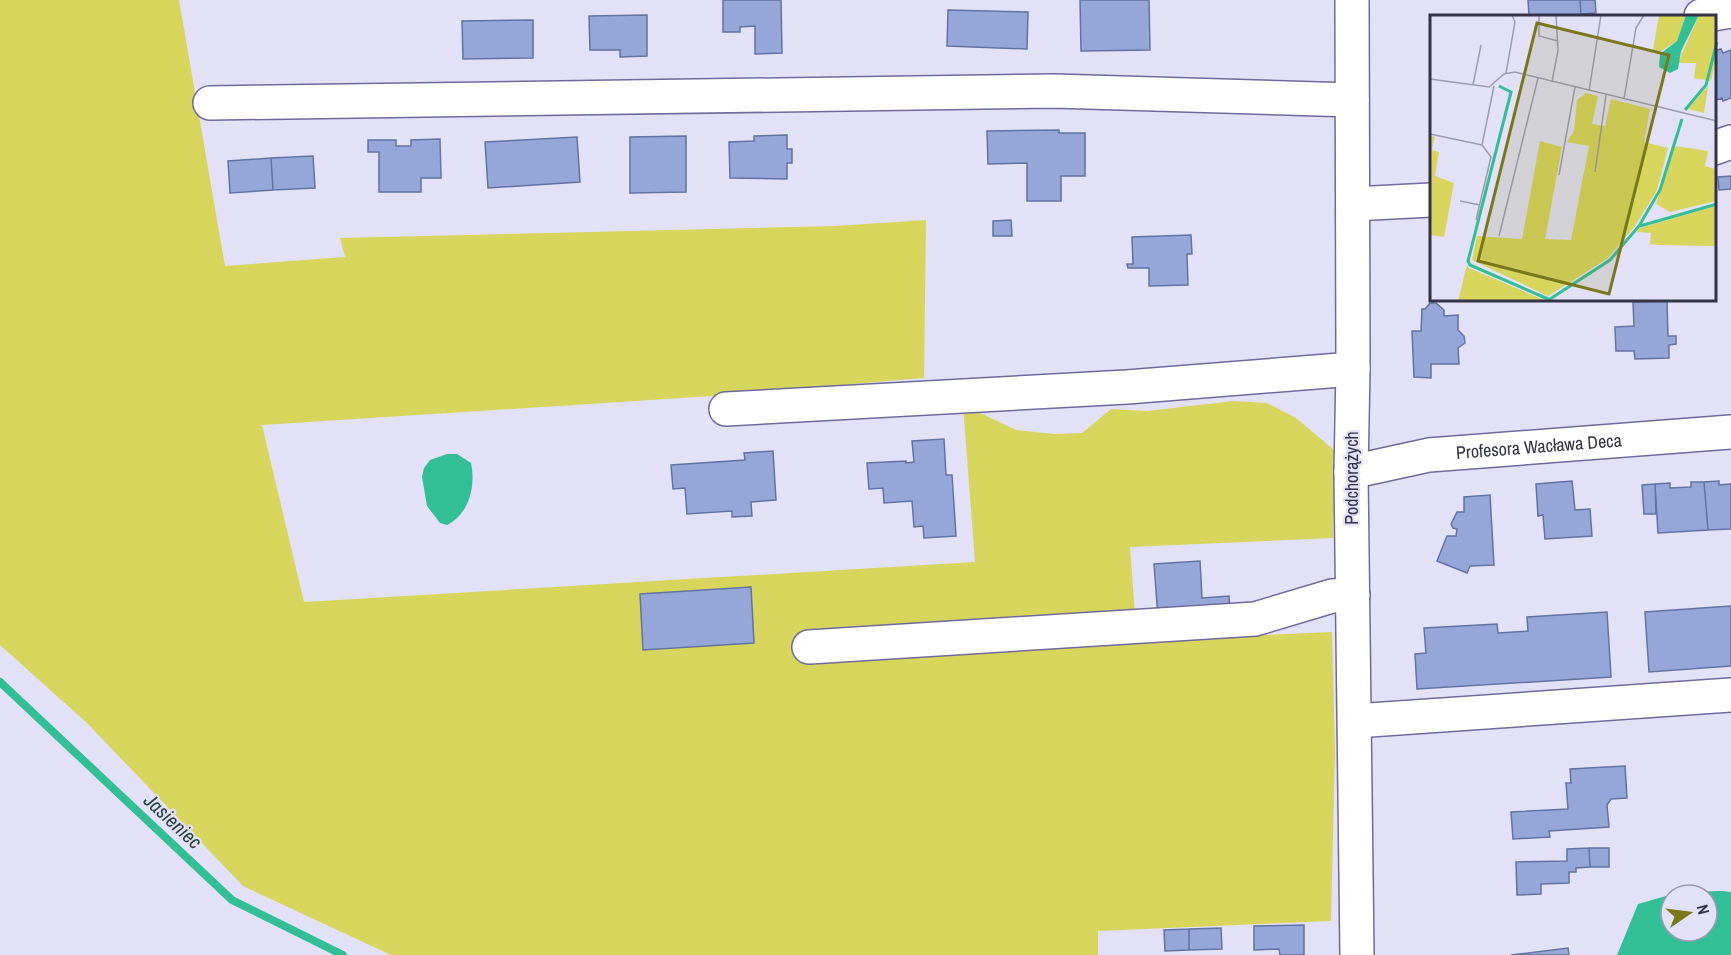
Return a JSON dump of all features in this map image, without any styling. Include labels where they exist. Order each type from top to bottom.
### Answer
[{"type":"street","name":"Podchorążych","points":[[1352,0],[1351,472],[1357,955]]},
{"type":"street","points":[[1707,15],[1731,11]]},
{"type":"street","points":[[210,103],[1054,91],[1352,100]]},
{"type":"street","points":[[1716,147],[1731,142]]},
{"type":"street","points":[[1353,204],[1430,200]]},
{"type":"street","points":[[726,409],[1127,387],[1353,369]]},
{"type":"street","name":"Profesora Wacława Deca","points":[[1351,472],[1429,455],[1731,432]]},
{"type":"street","points":[[809,646],[1255,619],[1332,596],[1353,595]]},
{"type":"street","points":[[1355,721],[1731,695]]},
{"type":"shaded area","points":[[0,0],[179,0],[225,266],[345,257],[340,238],[836,226],[926,220],[924,378],[713,396],[262,425],[304,602],[975,562],[963,405],[1016,430],[1054,434],[1082,433],[1111,409],[1147,411],[1233,401],[1267,403],[1296,418],[1334,450],[1333,538],[1130,547],[1137,641],[1332,632],[1335,751],[1331,921],[1098,931],[1098,955],[391,955],[243,886],[87,723],[0,645]]},
{"type":"shaded area","points":[[447,454],[457,454],[471,463],[472,481],[466,507],[455,520],[447,525],[440,523],[427,506],[422,477],[424,468],[430,460]]},
{"type":"shaded area","points":[[1719,891],[1731,892],[1731,955],[1617,955],[1638,904],[1659,898],[1659,943],[1719,943]]},
{"type":"building","points":[[723,0],[781,0],[782,53],[755,54],[755,26],[740,27],[740,32],[723,32]]},
{"type":"building","points":[[1080,0],[1149,0],[1150,50],[1081,51]]},
{"type":"building","points":[[1528,0],[1580,0],[1581,15],[1529,15]]},
{"type":"building","points":[[1580,0],[1595,0],[1596,13],[1581,14]]},
{"type":"building","points":[[948,10],[1028,12],[1027,49],[947,46]]},
{"type":"building","points":[[647,15],[647,56],[620,57],[620,50],[590,50],[589,16]]},
{"type":"building","points":[[533,20],[533,58],[463,59],[462,21]]},
{"type":"building","points":[[1721,49],[1723,53],[1731,50],[1731,98],[1723,101],[1722,98],[1716,100],[1716,50]]},
{"type":"building","points":[[1059,130],[1059,133],[1085,133],[1085,176],[1061,176],[1061,201],[1027,201],[1027,163],[988,164],[987,131]]},
{"type":"building","points":[[787,135],[787,149],[792,149],[792,163],[787,163],[787,179],[730,178],[729,142],[754,141],[754,136]]},
{"type":"building","points":[[686,136],[686,192],[630,193],[630,137]]},
{"type":"building","points":[[577,137],[580,182],[488,188],[485,142]]},
{"type":"building","points":[[440,139],[441,178],[421,178],[421,192],[379,192],[379,152],[368,152],[368,140],[396,140],[396,146],[411,146],[411,140]]},
{"type":"building","points":[[313,156],[315,188],[273,190],[271,158]]},
{"type":"building","points":[[271,158],[273,190],[230,193],[228,161]]},
{"type":"building","points":[[1731,176],[1731,189],[1719,190],[1718,177]]},
{"type":"building","points":[[1011,220],[1012,236],[993,236],[993,221]]},
{"type":"building","points":[[1191,235],[1192,254],[1187,254],[1188,285],[1149,286],[1149,268],[1128,268],[1127,264],[1133,264],[1132,237]]},
{"type":"building","points":[[1633,302],[1667,302],[1668,336],[1676,336],[1676,344],[1669,345],[1669,358],[1635,359],[1634,351],[1616,351],[1615,327],[1634,326]]},
{"type":"building","points":[[1430,303],[1436,303],[1444,310],[1444,316],[1458,315],[1458,330],[1464,336],[1465,343],[1458,348],[1459,364],[1431,364],[1431,378],[1414,377],[1412,331],[1421,331],[1422,309]]},
{"type":"building","points":[[944,439],[946,475],[952,475],[956,536],[924,538],[923,526],[914,527],[912,501],[884,503],[883,488],[869,489],[867,463],[914,462],[912,441]]},
{"type":"building","points":[[773,451],[776,500],[751,502],[752,516],[732,517],[732,511],[687,514],[685,488],[673,489],[671,465],[745,460],[744,453]]},
{"type":"building","points":[[1572,481],[1575,510],[1590,509],[1592,536],[1545,539],[1543,515],[1538,516],[1536,484]]},
{"type":"building","points":[[1719,481],[1719,485],[1731,484],[1731,529],[1708,530],[1704,482]]},
{"type":"building","points":[[1691,482],[1704,482],[1708,530],[1658,533],[1655,484],[1670,483],[1670,488],[1691,487]]},
{"type":"building","points":[[1655,484],[1656,514],[1644,514],[1642,485]]},
{"type":"building","points":[[1490,495],[1494,565],[1470,566],[1467,573],[1437,561],[1447,536],[1456,536],[1457,529],[1451,524],[1457,512],[1464,512],[1464,497]]},
{"type":"building","points":[[1200,561],[1202,598],[1229,596],[1230,613],[1158,618],[1154,564]]},
{"type":"building","points":[[751,587],[754,643],[643,650],[640,594]]},
{"type":"building","points":[[1731,606],[1731,666],[1649,672],[1645,612]]},
{"type":"building","points":[[1607,612],[1611,677],[1417,689],[1415,654],[1426,653],[1424,628],[1497,624],[1498,633],[1528,631],[1527,617]]},
{"type":"building","points":[[1625,766],[1627,798],[1611,799],[1607,805],[1609,827],[1549,831],[1550,837],[1513,839],[1511,812],[1568,809],[1566,783],[1571,783],[1570,769]]},
{"type":"building","points":[[1589,848],[1590,867],[1576,868],[1576,872],[1569,872],[1569,883],[1541,884],[1541,894],[1517,895],[1516,862],[1567,861],[1567,849]]},
{"type":"building","points":[[1589,848],[1609,848],[1609,867],[1590,867]]},
{"type":"building","points":[[1304,925],[1304,955],[1280,955],[1279,949],[1254,950],[1254,926]]},
{"type":"building","points":[[1221,928],[1222,949],[1189,950],[1189,929]]},
{"type":"building","points":[[1189,929],[1189,950],[1165,951],[1164,930]]},
{"type":"building","points":[[1568,948],[1569,955],[1511,955]]},
{"type":"waterway","name":"Jasieniec","points":[[0,682],[232,900],[343,955]]}]
